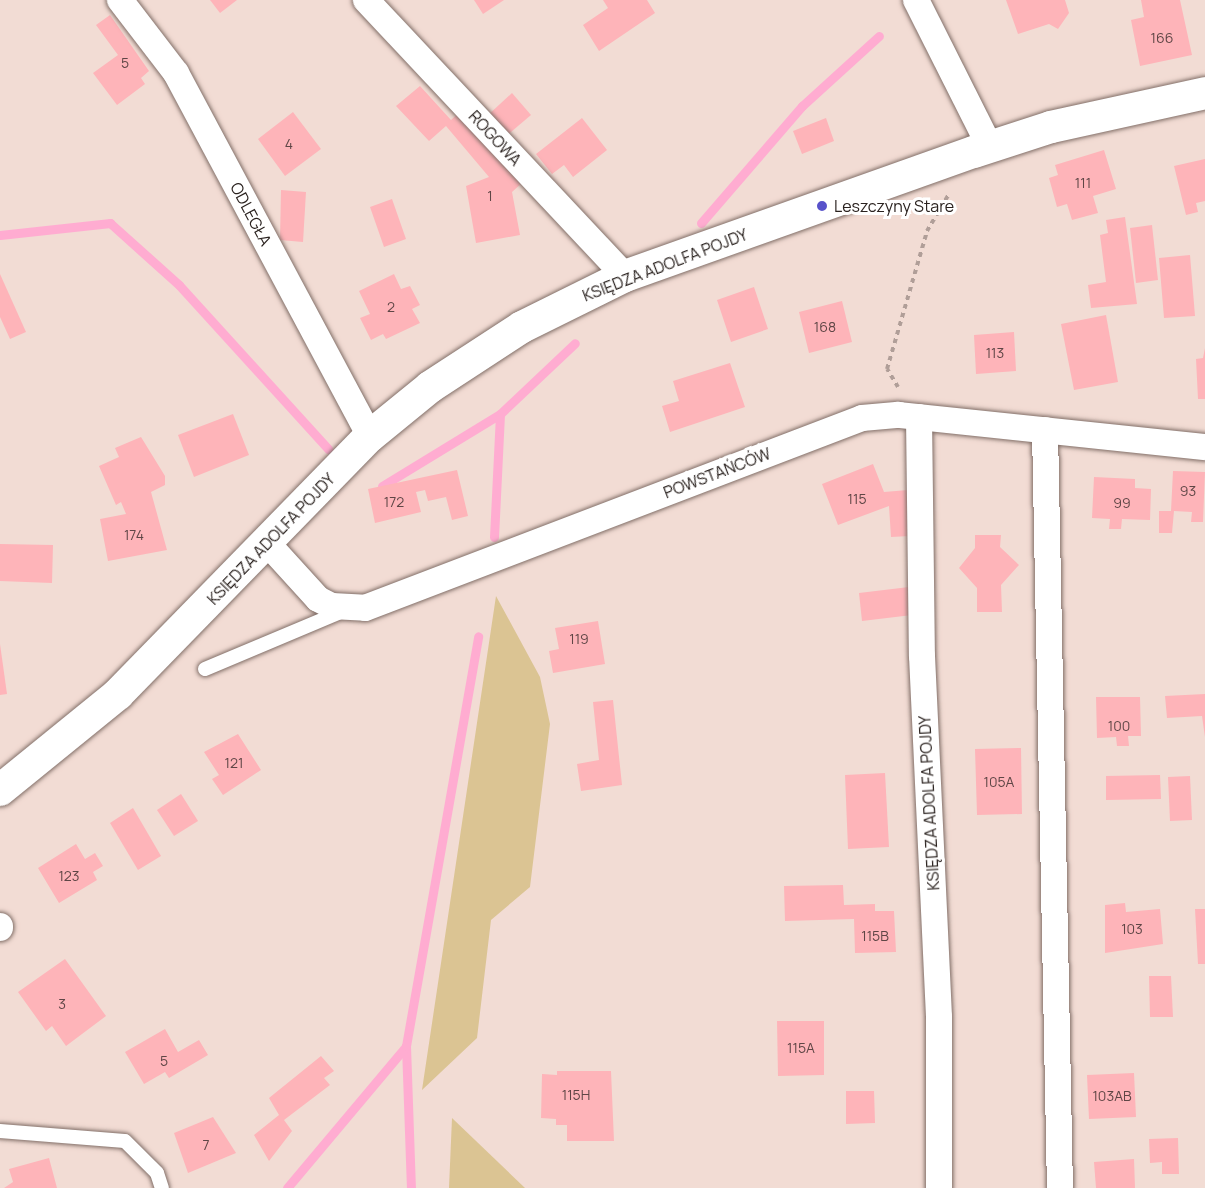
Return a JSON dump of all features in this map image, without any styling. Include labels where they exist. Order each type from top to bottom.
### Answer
[{"type":"street","name":"ODLEGŁA","points":[[120,0],[176,73],[370,436]]},
{"type":"street","name":"ROGOWA","points":[[366,0],[625,276]]},
{"type":"street","points":[[916,0],[990,147]]},
{"type":"street","name":"KSIĘDZA ADOLFA POJDY","points":[[0,790],[118,694],[268,544],[370,436],[430,387],[522,327],[625,276],[990,147],[1051,127],[1205,93]]},
{"type":"street","name":"KSIĘDZA ADOLFA POJDY","points":[[909,416],[939,1017],[939,1188]]},
{"type":"street","name":"POWSTAŃCÓW","points":[[268,544],[318,599],[348,609],[383,602],[842,424],[909,416],[1205,447]]},
{"type":"street","points":[[1045,430],[1060,1188]]},
{"type":"lane","points":[[205,669],[348,609]]},
{"type":"lane","points":[[0,1131],[125,1141],[157,1173],[162,1188]]},
{"type":"path","points":[[909,416],[901,392],[887,369],[927,231],[950,192]]},
{"type":"shaded area","points":[[496,596],[540,677],[550,724],[530,887],[491,920],[477,1038],[422,1090]]},
{"type":"shaded area","points":[[452,1118],[525,1188],[449,1188]]},
{"type":"building","points":[[210,0],[237,0],[220,13]]},
{"type":"building","points":[[474,0],[504,0],[483,14]]},
{"type":"building","points":[[603,0],[647,0],[655,13],[599,51],[583,25],[608,8]]},
{"type":"building","points":[[1006,0],[1065,0],[1069,13],[1058,29],[1049,24],[1018,34]]},
{"type":"building","points":[[1141,0],[1180,0],[1192,55],[1140,66],[1131,20],[1144,17]]},
{"type":"building","points":[[110,15],[149,71],[141,78],[145,84],[117,105],[93,73],[118,55],[96,25]]},
{"type":"building","points":[[420,86],[451,120],[460,112],[522,183],[512,192],[520,235],[476,243],[466,186],[489,177],[446,126],[429,141],[396,106]]},
{"type":"building","points":[[512,93],[531,115],[505,137],[487,116]]},
{"type":"building","points":[[293,112],[321,149],[285,176],[258,139]]},
{"type":"building","points":[[582,118],[607,150],[573,177],[564,165],[552,174],[536,154]]},
{"type":"building","points":[[826,118],[834,141],[802,154],[793,131]]},
{"type":"building","points":[[1104,150],[1116,189],[1093,196],[1098,213],[1072,220],[1067,204],[1057,207],[1049,178],[1058,175],[1055,165]]},
{"type":"building","points":[[1205,159],[1205,201],[1196,203],[1198,212],[1186,215],[1174,166]]},
{"type":"building","points":[[281,190],[306,192],[303,242],[280,240]]},
{"type":"building","points":[[392,199],[406,239],[384,247],[370,207]]},
{"type":"building","points":[[1125,217],[1137,304],[1091,308],[1088,285],[1106,282],[1100,235],[1108,233],[1106,220]]},
{"type":"building","points":[[1152,225],[1158,280],[1136,283],[1130,228]]},
{"type":"building","points":[[1190,255],[1195,316],[1164,318],[1159,258]]},
{"type":"building","points":[[0,274],[26,332],[10,339],[0,317]]},
{"type":"building","points":[[394,274],[401,289],[410,286],[420,305],[412,309],[420,323],[386,339],[383,334],[371,340],[360,318],[370,314],[359,291]]},
{"type":"building","points":[[754,287],[768,329],[731,342],[717,300]]},
{"type":"building","points":[[842,301],[852,342],[809,353],[799,312]]},
{"type":"building","points":[[1106,315],[1118,382],[1074,390],[1061,324]]},
{"type":"building","points":[[1014,332],[1016,371],[976,374],[974,335]]},
{"type":"building","points":[[1205,348],[1205,399],[1198,399],[1196,359],[1203,358]]},
{"type":"building","points":[[730,363],[745,407],[670,432],[662,406],[679,401],[673,381]]},
{"type":"building","points":[[233,414],[249,455],[194,477],[178,435]]},
{"type":"building","points":[[141,437],[165,476],[165,485],[151,492],[167,550],[108,561],[100,519],[126,514],[121,502],[116,505],[99,466],[119,457],[115,448]]},
{"type":"building","points":[[873,464],[884,492],[908,490],[910,536],[891,537],[889,506],[838,525],[822,484]]},
{"type":"building","points":[[457,470],[468,516],[452,520],[446,497],[428,501],[425,490],[416,492],[421,512],[375,523],[368,489]]},
{"type":"building","points":[[1173,471],[1205,472],[1203,522],[1191,522],[1192,512],[1174,511],[1172,533],[1159,533],[1159,511],[1171,511]]},
{"type":"building","points":[[1094,477],[1135,479],[1135,488],[1151,489],[1150,520],[1122,519],[1121,529],[1109,529],[1110,519],[1092,518]]},
{"type":"building","points":[[975,535],[1001,535],[1000,547],[1019,565],[1001,585],[1002,612],[977,612],[977,588],[959,568],[975,548]]},
{"type":"building","points":[[0,544],[53,545],[52,583],[0,581]]},
{"type":"building","points":[[909,587],[912,615],[862,621],[859,593]]},
{"type":"building","points":[[598,621],[605,664],[553,673],[549,651],[559,649],[555,628]]},
{"type":"building","points":[[0,644],[7,694],[0,695]]},
{"type":"building","points":[[1205,694],[1205,737],[1202,716],[1167,718],[1165,696]]},
{"type":"building","points":[[1096,697],[1140,697],[1141,736],[1128,736],[1129,746],[1117,746],[1116,737],[1097,738]]},
{"type":"building","points":[[613,700],[622,785],[581,791],[577,764],[599,760],[593,702]]},
{"type":"building","points":[[238,734],[261,770],[223,795],[212,779],[219,775],[204,752]]},
{"type":"building","points":[[1021,748],[1022,814],[977,815],[975,749]]},
{"type":"building","points":[[885,773],[889,847],[848,849],[845,775]]},
{"type":"building","points":[[1160,775],[1161,799],[1106,800],[1106,776]]},
{"type":"building","points":[[1190,776],[1192,820],[1170,821],[1168,777]]},
{"type":"building","points":[[181,794],[198,821],[174,836],[157,810]]},
{"type":"building","points":[[133,808],[161,856],[138,870],[110,823]]},
{"type":"building","points":[[76,844],[85,859],[95,853],[103,866],[93,872],[97,880],[59,903],[38,868]]},
{"type":"building","points":[[843,885],[844,905],[875,904],[875,911],[894,911],[896,952],[855,953],[854,919],[785,921],[784,886]]},
{"type":"building","points":[[1125,903],[1126,912],[1160,909],[1163,944],[1105,953],[1105,905]]},
{"type":"building","points":[[1195,909],[1205,909],[1205,964],[1198,964]]},
{"type":"building","points":[[65,959],[106,1016],[66,1046],[52,1026],[46,1031],[18,992]]},
{"type":"building","points":[[1149,976],[1171,976],[1173,1017],[1150,1017]]},
{"type":"building","points":[[777,1021],[824,1021],[824,1075],[778,1076]]},
{"type":"building","points":[[165,1029],[178,1052],[199,1040],[208,1055],[169,1078],[165,1072],[144,1084],[125,1052]]},
{"type":"building","points":[[321,1056],[334,1071],[324,1078],[330,1085],[284,1120],[292,1131],[269,1161],[254,1135],[279,1115],[269,1098]]},
{"type":"building","points":[[557,1071],[611,1071],[614,1141],[567,1141],[567,1125],[556,1125],[556,1119],[541,1118],[542,1074],[557,1075]]},
{"type":"building","points":[[1134,1073],[1136,1117],[1089,1119],[1087,1075]]},
{"type":"building","points":[[846,1091],[874,1091],[875,1123],[846,1124]]},
{"type":"building","points":[[213,1117],[236,1153],[188,1173],[174,1133]]},
{"type":"building","points":[[1178,1138],[1179,1174],[1162,1174],[1162,1162],[1150,1163],[1149,1139]]},
{"type":"building","points":[[49,1158],[57,1188],[4,1188],[13,1182],[9,1169]]},
{"type":"building","points":[[1134,1159],[1135,1188],[1096,1188],[1094,1162]]},
{"type":"waterway","points":[[701,223],[802,106],[879,36]]},
{"type":"waterway","points":[[0,235],[110,223],[179,285],[328,449]]},
{"type":"waterway","points":[[494,537],[500,414],[575,343]]},
{"type":"waterway","points":[[382,486],[500,414]]},
{"type":"waterway","points":[[287,1188],[406,1046],[478,636]]},
{"type":"waterway","points":[[406,1046],[411,1188]]},
{"type":"place","name":"Leszczyny Stare","points":[[822,206]]}]
